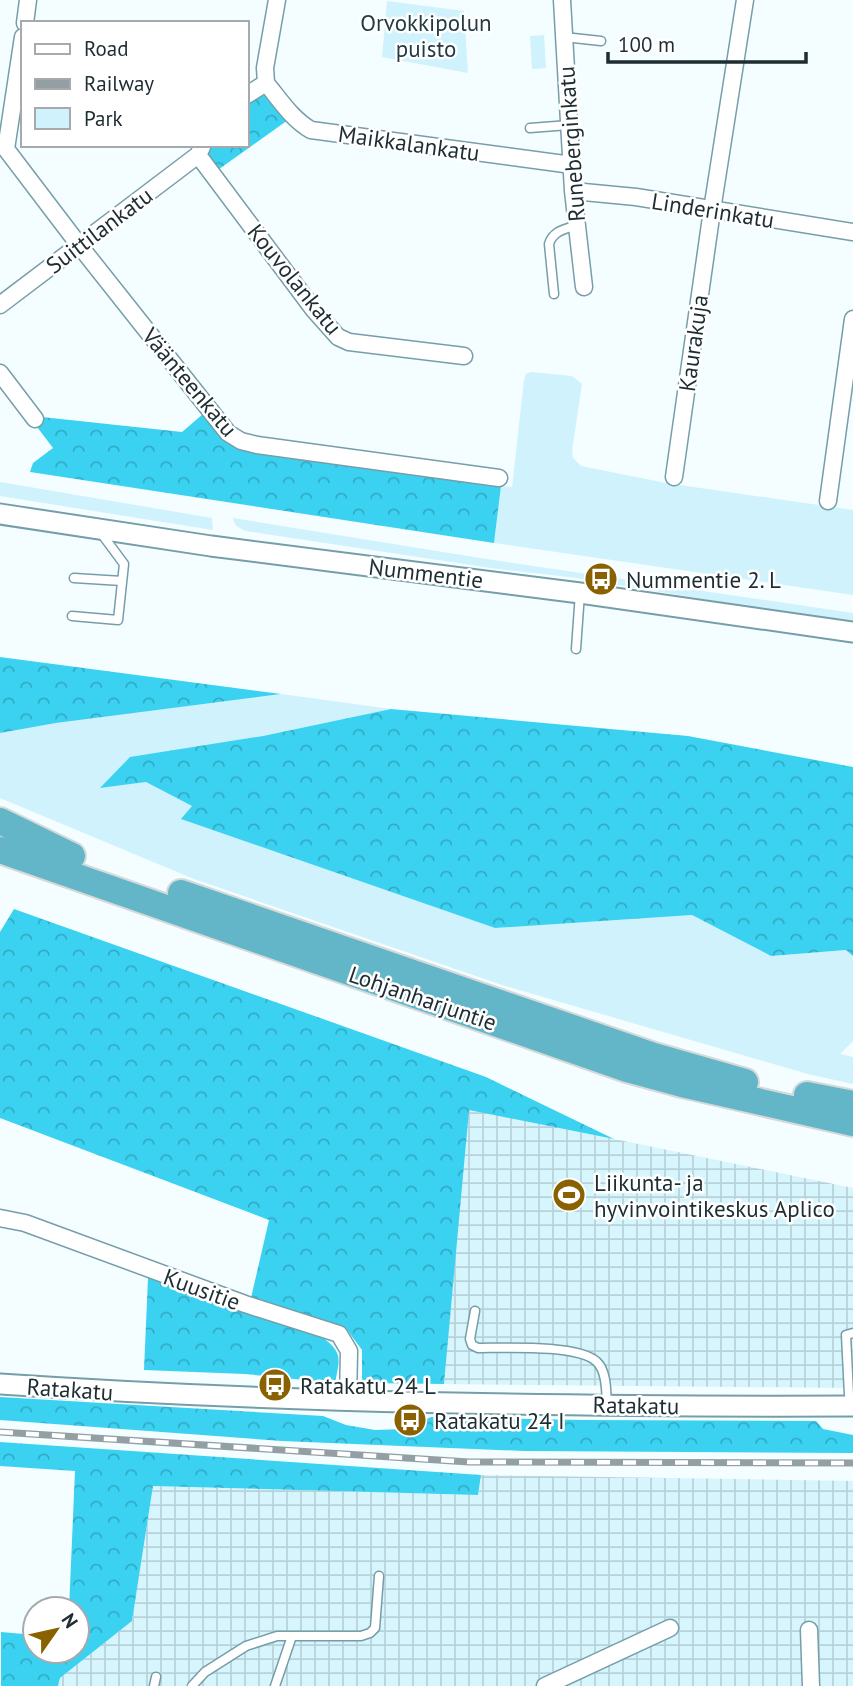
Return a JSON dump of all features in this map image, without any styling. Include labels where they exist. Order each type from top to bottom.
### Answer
[{"type":"highway","points":[[0,821],[70,865]]},
{"type":"highway","name":"Lohjanharjuntie","points":[[0,831],[70,865],[626,1069],[853,1123]]},
{"type":"highway","name":"Lohjanharjuntie","points":[[0,850],[70,865],[654,1056],[762,1086],[853,1104]]},
{"type":"highway","points":[[0,858],[70,865]]},
{"type":"highway","points":[[682,1084],[722,1105],[853,1139]]},
{"type":"street","points":[[25,21],[28,0]]},
{"type":"street","points":[[248,94],[266,83],[265,68],[278,0]]},
{"type":"street","name":"Runeberginkatu","points":[[562,0],[573,191],[584,287]]},
{"type":"street","name":"Kaurakuja","points":[[674,477],[745,0]]},
{"type":"street","points":[[3,149],[21,48]]},
{"type":"street","name":"Maikkalankatu","points":[[266,83],[293,116],[311,130],[572,165]]},
{"type":"street","name":"Väänteenkatu","points":[[3,149],[228,433],[241,441],[271,447],[499,478]]},
{"type":"street","name":"Suittilankatu","points":[[0,305],[200,150]]},
{"type":"street","name":"Kouvolankatu","points":[[200,150],[314,310],[338,337],[349,342],[464,356]]},
{"type":"street","name":"Linderinkatu","points":[[573,191],[636,197],[853,232]]},
{"type":"street","points":[[828,501],[853,319]]},
{"type":"street","points":[[0,373],[34,419]]},
{"type":"street","name":"Nummentie","points":[[0,514],[211,546],[580,593],[853,632]]},
{"type":"street","name":"Kuusitie","points":[[0,1218],[25,1223],[245,1304],[339,1334],[349,1351],[348,1401]]},
{"type":"street","name":"Ratakatu","points":[[0,1384],[131,1393],[348,1401],[607,1405],[851,1401]]},
{"type":"street","points":[[545,1686],[670,1628]]},
{"type":"street","points":[[809,1630],[811,1686]]},
{"type":"lane","points":[[564,37],[601,41]]},
{"type":"lane","points":[[530,128],[570,125]]},
{"type":"lane","points":[[554,295],[549,244],[556,233],[577,225]]},
{"type":"lane","points":[[72,616],[118,620],[124,564],[99,530]]},
{"type":"lane","points":[[74,578],[122,582]]},
{"type":"lane","points":[[576,649],[580,593]]},
{"type":"lane","points":[[475,1311],[470,1339],[472,1345],[478,1348],[562,1350],[580,1353],[597,1361],[602,1369],[607,1405]]},
{"type":"lane","points":[[851,1401],[846,1335],[853,1333]]},
{"type":"lane","points":[[192,1686],[205,1672],[246,1646],[277,1636],[361,1636],[370,1633],[375,1628],[379,1576]]},
{"type":"lane","points":[[275,1686],[292,1636]]},
{"type":"shaded area","points":[[468,1109],[853,1188],[853,1388],[444,1384]]},
{"type":"shaded area","points":[[481,1475],[853,1481],[853,1686],[58,1686],[60,1678],[76,1665],[91,1665],[91,1653],[132,1621],[153,1486],[478,1495]]},
{"type":"green space","name":"Orvokkipolun puisto","points":[[387,1],[464,11],[468,73],[382,57]]},
{"type":"green space","points":[[544,35],[546,68],[532,69],[530,36]]},
{"type":"green space","points":[[267,96],[288,120],[215,172],[208,158],[210,147],[248,147],[248,102]]},
{"type":"green space","points":[[531,372],[572,376],[582,384],[572,451],[573,458],[581,466],[666,483],[853,510],[853,595],[494,543],[501,486],[512,487],[524,380],[526,374]]},
{"type":"green space","points":[[203,414],[221,434],[267,453],[501,486],[494,543],[30,472],[33,463],[53,448],[34,423],[42,417],[182,432]]},
{"type":"green space","points":[[0,482],[212,518],[213,530],[0,496]]},
{"type":"green space","points":[[233,518],[480,558],[853,613],[853,624],[577,578],[491,568],[246,531],[236,525]]},
{"type":"green space","points":[[0,657],[281,694],[56,723],[0,733]]},
{"type":"green space","points":[[281,694],[391,709],[263,736],[101,788],[146,782],[192,806],[182,819],[495,928],[692,915],[771,956],[847,950],[853,956],[853,1041],[840,1054],[853,1057],[853,1084],[808,1074],[505,986],[194,879],[0,798],[0,733],[56,723]]},
{"type":"green space","points":[[391,709],[688,736],[853,767],[853,956],[846,950],[771,956],[692,915],[495,928],[181,819],[192,806],[146,782],[100,788],[130,757],[263,736]]},
{"type":"green space","points":[[14,909],[486,1077],[614,1139],[469,1110],[444,1384],[362,1383],[362,1350],[345,1327],[251,1298],[269,1220],[0,1118],[0,932]]},
{"type":"green space","points":[[148,1278],[321,1336],[338,1356],[335,1383],[245,1374],[144,1370]]},
{"type":"green space","points":[[0,1397],[323,1416],[346,1425],[375,1430],[404,1429],[431,1417],[816,1421],[823,1429],[853,1435],[853,1453],[524,1451],[282,1441],[0,1420]]},
{"type":"green space","points":[[0,1442],[481,1475],[478,1495],[153,1486],[132,1621],[91,1653],[91,1595],[70,1595],[75,1471],[0,1466]]},
{"type":"green space","points":[[1,1632],[21,1634],[21,1665],[76,1665],[60,1678],[58,1686],[1,1686]]},
{"type":"railway","points":[[0,1432],[469,1462],[853,1463]]},
{"type":"place","name":"Nummentie 2. L","points":[[601,579]]},
{"type":"place","name":"Liikunta- ja hyvinvointikeskus Aplico","points":[[569,1195]]},
{"type":"place","name":"Ratakatu 24 L","points":[[275,1385]]},
{"type":"place","name":"Ratakatu 24 I","points":[[410,1420]]}]
